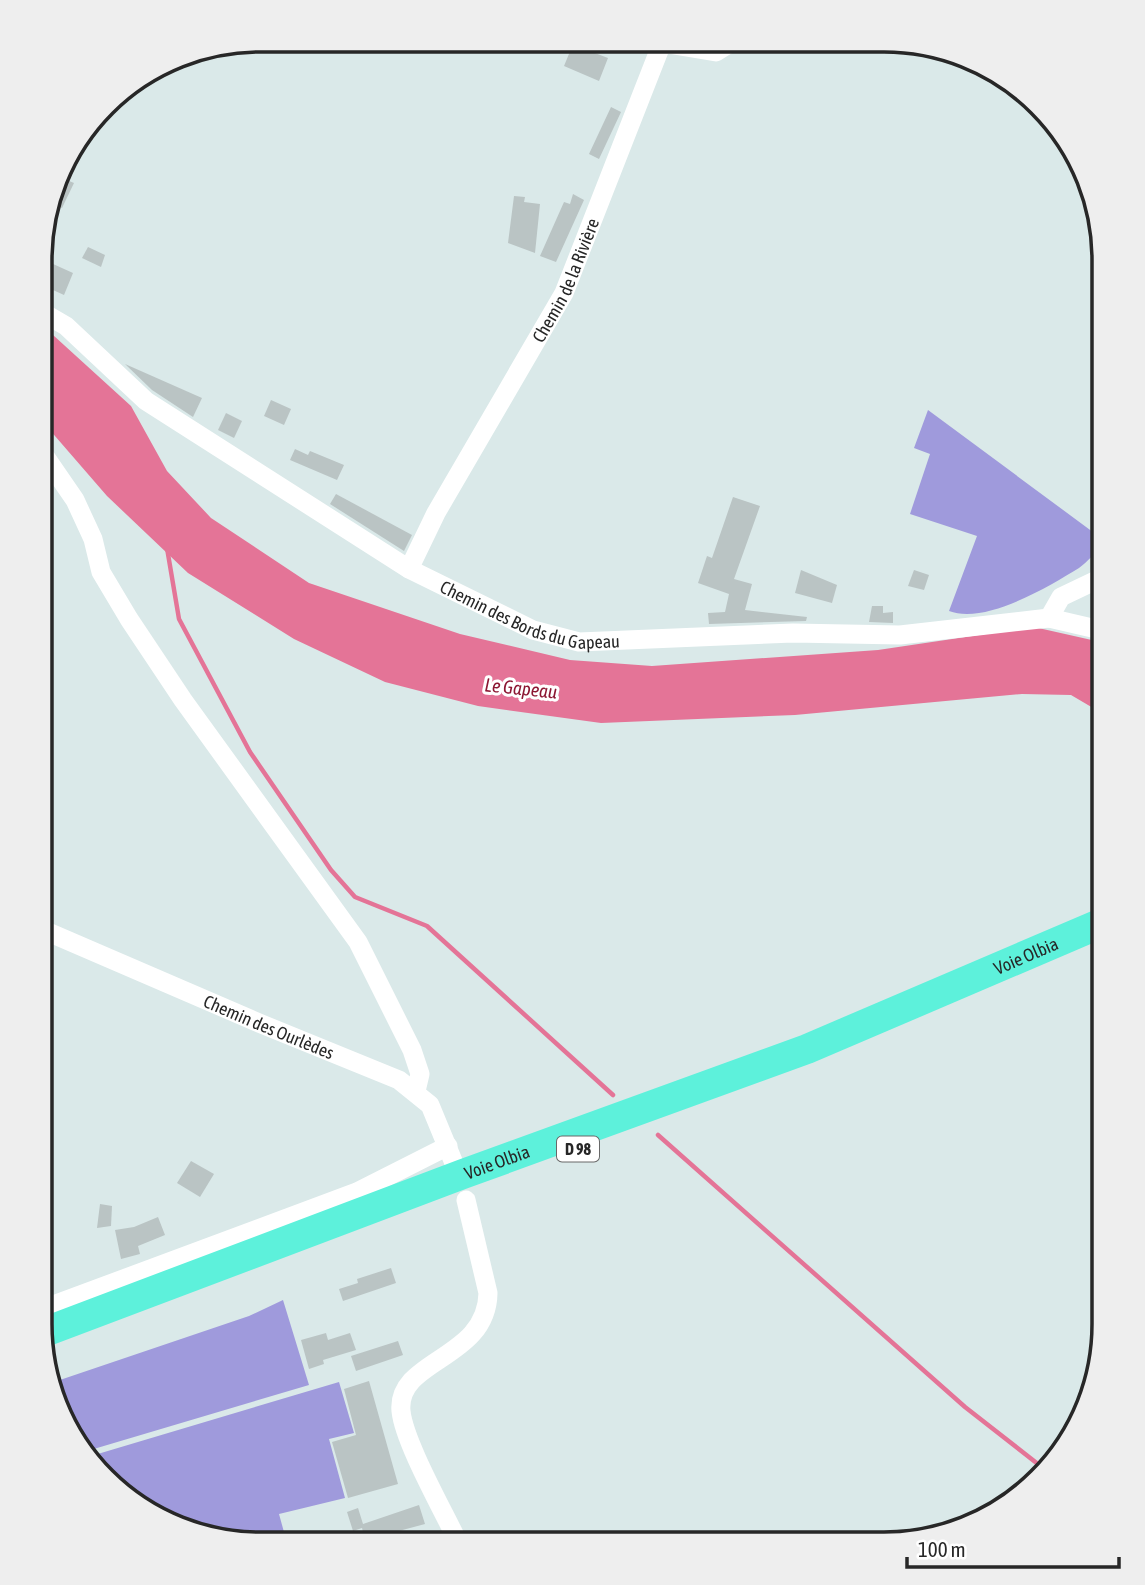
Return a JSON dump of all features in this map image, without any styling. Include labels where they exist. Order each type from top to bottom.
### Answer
[{"type":"highway","name":"Voie Olbia","points":[[53,1329],[463,1174],[807,1049],[1092,927]]},
{"type":"highway","name":"Voie Olbia","points":[[54,1343],[637,1127],[885,1029],[1092,938]]},
{"type":"street","name":"Chemin de la Rivière","points":[[409,569],[436,513],[564,293],[657,53]]},
{"type":"street","name":"Chemin des Bords du Gapeau","points":[[53,319],[65,326],[146,401],[409,569],[533,630],[579,642],[793,633],[900,635],[1049,618],[1092,628]]},
{"type":"street","points":[[53,468],[75,500],[93,539],[101,572],[129,619],[183,700],[358,942],[412,1050],[420,1074],[416,1091]]},
{"type":"street","points":[[1049,618],[1061,597],[1092,582]]},
{"type":"street","name":"Chemin des Ourlèdes","points":[[53,934],[259,1024],[399,1080],[416,1091],[430,1105],[456,1168]]},
{"type":"street","points":[[53,1305],[357,1192],[447,1146]]},
{"type":"street","points":[[452,1532],[419,1461],[401,1412],[402,1394],[411,1380],[472,1337],[488,1306],[488,1293],[466,1200]]},
{"type":"shaded area","points":[[928,410],[1092,531],[1092,557],[1079,568],[1034,594],[998,609],[964,614],[949,611],[977,536],[910,514],[930,454],[914,448]]},
{"type":"shaded area","points":[[283,1300],[309,1385],[94,1449],[74,1416],[61,1380],[249,1316]]},
{"type":"shaded area","points":[[339,1382],[354,1433],[329,1439],[345,1498],[279,1514],[284,1532],[233,1531],[181,1517],[134,1490],[113,1472],[98,1454]]},
{"type":"water","name":"Le Gapeau","points":[[53,335],[131,406],[167,471],[211,518],[309,583],[460,634],[570,660],[652,666],[878,650],[1034,627],[1092,640],[1092,707],[1071,695],[1022,694],[795,715],[601,723],[478,706],[385,682],[294,639],[188,573],[107,496],[53,434]]},
{"type":"building","points":[[569,53],[595,53],[608,58],[599,81],[564,66]]},
{"type":"building","points":[[611,107],[621,112],[599,159],[589,154]]},
{"type":"building","points":[[68,181],[74,183],[62,208],[60,207]]},
{"type":"building","points":[[573,194],[584,200],[556,262],[540,256],[564,202],[570,204]]},
{"type":"building","points":[[514,196],[525,197],[524,202],[540,204],[535,253],[508,243]]},
{"type":"building","points":[[88,247],[105,255],[101,267],[82,258]]},
{"type":"building","points":[[53,264],[73,273],[64,295],[53,290]]},
{"type":"building","points":[[125,364],[202,398],[193,417],[152,390]]},
{"type":"building","points":[[271,400],[291,409],[284,425],[264,416]]},
{"type":"building","points":[[226,413],[242,421],[234,438],[218,430]]},
{"type":"building","points":[[295,449],[308,455],[310,451],[344,465],[337,480],[290,460]]},
{"type":"building","points":[[336,494],[412,535],[404,551],[330,504]]},
{"type":"building","points":[[733,497],[760,506],[734,579],[752,584],[745,610],[807,617],[806,621],[709,624],[708,613],[725,612],[729,594],[698,583],[707,556],[712,558]]},
{"type":"building","points":[[801,570],[837,585],[832,603],[795,593]]},
{"type":"building","points":[[914,570],[929,575],[924,590],[908,586]]},
{"type":"building","points":[[872,606],[883,606],[883,613],[893,612],[893,623],[869,622]]},
{"type":"building","points":[[191,1161],[214,1174],[200,1197],[177,1183]]},
{"type":"building","points":[[100,1204],[112,1206],[111,1226],[97,1228]]},
{"type":"building","points":[[158,1217],[165,1235],[138,1246],[140,1254],[121,1259],[115,1230],[134,1227]]},
{"type":"building","points":[[391,1268],[396,1283],[343,1301],[339,1289],[358,1283],[357,1279]]},
{"type":"building","points":[[326,1333],[328,1340],[350,1333],[356,1350],[323,1360],[324,1364],[309,1369],[301,1340]]},
{"type":"building","points":[[398,1341],[403,1355],[356,1371],[351,1356]]},
{"type":"building","points":[[369,1381],[398,1484],[348,1498],[332,1442],[356,1435],[344,1389]]},
{"type":"building","points":[[419,1505],[425,1524],[395,1532],[363,1532],[362,1528],[353,1531],[347,1512],[358,1508],[363,1524]]},
{"type":"waterway","points":[[167,548],[179,619],[250,752],[331,870],[355,897],[427,926],[613,1095]]},
{"type":"waterway","points":[[658,1135],[965,1407],[1039,1464]]}]
